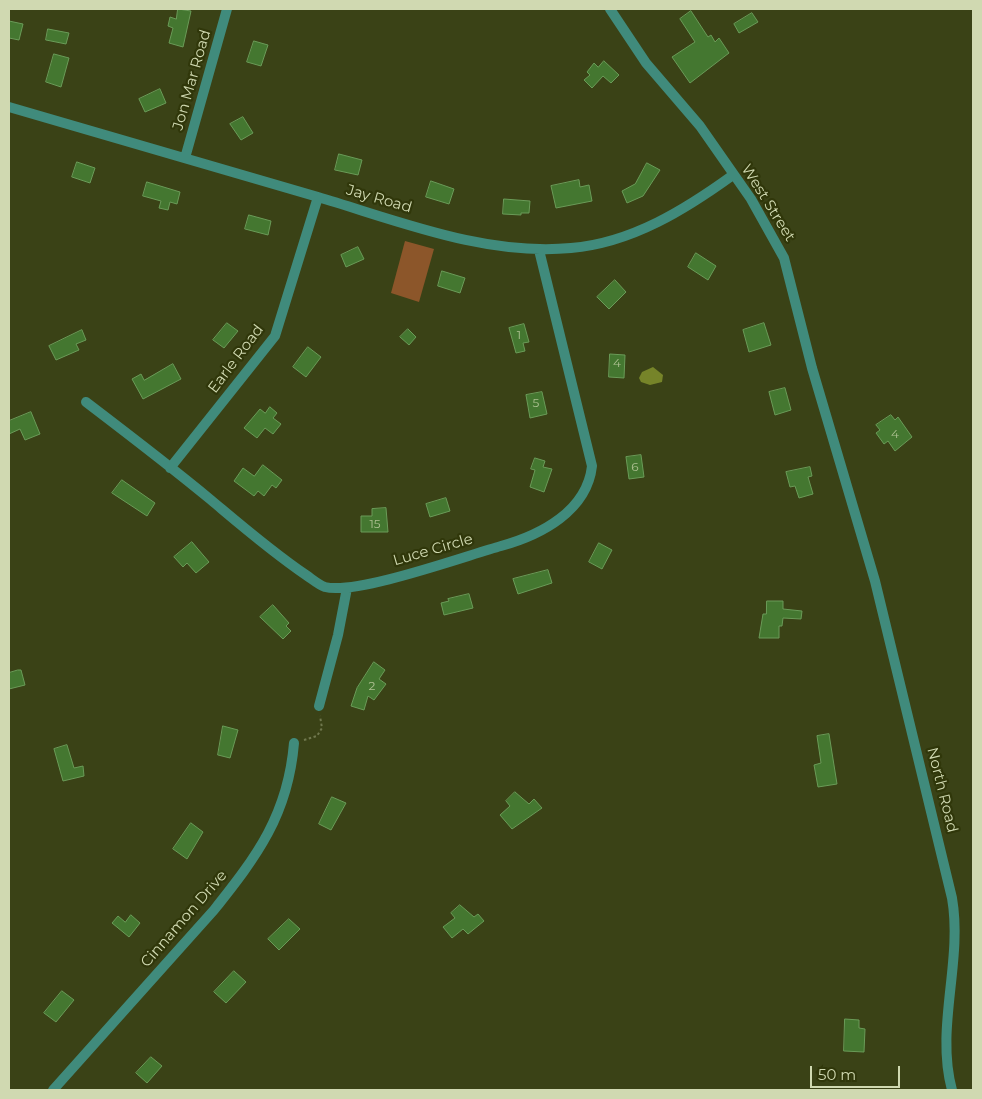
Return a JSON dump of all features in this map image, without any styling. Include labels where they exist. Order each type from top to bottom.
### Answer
[{"type":"street","name":"Jon Mar Road","points":[[185,158],[227,9]]},
{"type":"street","name":"West Street","points":[[610,9],[646,63],[700,126],[751,200],[784,258],[812,368],[852,503]]},
{"type":"street","name":"Jay Road","points":[[9,107],[453,236],[511,249],[573,248],[624,236],[692,204],[733,175]]},
{"type":"street","name":"Earle Road","points":[[170,468],[275,336],[318,197]]},
{"type":"street","name":"Luce Circle","points":[[86,402],[278,556],[324,587],[347,588],[523,540],[549,526],[571,508],[590,482],[592,466],[585,428],[540,250]]},
{"type":"street","name":"North Road","points":[[852,503],[909,714],[952,898],[955,944],[946,1037],[952,1090]]},
{"type":"street","points":[[319,706],[338,635],[347,588]]},
{"type":"street","name":"Cinnamon Drive","points":[[53,1090],[237,882],[258,851],[285,796],[291,772],[294,743]]},
{"type":"path","points":[[294,743],[317,736],[322,728],[319,706]]},
{"type":"shaded area","points":[[405,241],[434,249],[419,302],[391,293]]},
{"type":"shaded area","points":[[653,367],[663,375],[662,382],[650,385],[641,382],[639,378],[642,372]]},
{"type":"building","points":[[178,9],[191,11],[183,47],[169,43],[173,28],[168,26],[170,17],[176,19]]},
{"type":"building","points":[[691,11],[708,37],[711,35],[715,42],[719,38],[729,53],[690,83],[672,57],[695,42],[680,19]]},
{"type":"building","points":[[752,13],[758,22],[739,33],[734,24]]},
{"type":"building","points":[[9,21],[23,24],[19,40],[9,38]]},
{"type":"building","points":[[48,29],[69,33],[66,44],[46,40]]},
{"type":"building","points":[[254,41],[268,45],[261,66],[247,62]]},
{"type":"building","points":[[54,54],[69,58],[61,87],[46,82]]},
{"type":"building","points":[[604,61],[619,75],[611,83],[603,76],[592,88],[584,80],[590,75],[587,72],[594,63],[598,67]]},
{"type":"building","points":[[160,89],[166,103],[145,112],[139,99]]},
{"type":"building","points":[[243,117],[253,133],[241,140],[230,124]]},
{"type":"building","points":[[339,154],[362,160],[358,175],[335,170]]},
{"type":"building","points":[[77,162],[95,168],[90,183],[72,177]]},
{"type":"building","points":[[647,163],[660,170],[643,196],[627,203],[622,191],[635,184]]},
{"type":"building","points":[[579,180],[580,187],[589,185],[592,201],[556,208],[551,186]]},
{"type":"building","points":[[431,181],[454,189],[449,204],[426,197]]},
{"type":"building","points":[[147,182],[180,192],[177,204],[170,202],[168,210],[159,208],[161,201],[143,196]]},
{"type":"building","points":[[504,199],[530,201],[529,213],[521,213],[521,215],[503,214]]},
{"type":"building","points":[[249,215],[271,221],[268,235],[245,229]]},
{"type":"building","points":[[358,247],[364,259],[346,267],[341,255]]},
{"type":"building","points":[[696,253],[716,266],[708,280],[688,267]]},
{"type":"building","points":[[442,271],[465,278],[460,293],[438,286]]},
{"type":"building","points":[[615,280],[626,292],[609,309],[597,297]]},
{"type":"building","points":[[227,323],[238,331],[224,348],[213,340]]},
{"type":"building","points":[[764,323],[771,345],[749,352],[743,330]]},
{"type":"building","points":[[524,324],[529,342],[523,343],[525,351],[516,353],[509,328]]},
{"type":"building","points":[[408,329],[416,337],[409,345],[400,337]]},
{"type":"building","points":[[82,330],[86,340],[76,344],[79,350],[56,360],[49,346]]},
{"type":"building","points":[[308,347],[321,357],[306,377],[293,367]]},
{"type":"building","points":[[610,354],[625,355],[624,378],[609,377]]},
{"type":"building","points":[[173,364],[181,379],[143,399],[132,379],[141,374],[144,380]]},
{"type":"building","points":[[785,388],[791,410],[775,415],[769,392]]},
{"type":"building","points":[[542,392],[547,414],[530,418],[526,395]]},
{"type":"building","points":[[270,407],[277,413],[273,418],[281,424],[273,434],[265,428],[257,438],[244,428],[260,409],[265,413]]},
{"type":"building","points":[[31,412],[40,434],[25,440],[20,429],[9,434],[9,421]]},
{"type":"building","points":[[891,415],[895,420],[898,417],[912,437],[895,451],[888,441],[884,444],[876,433],[880,430],[876,425]]},
{"type":"building","points":[[641,455],[644,477],[629,479],[626,457]]},
{"type":"building","points":[[535,458],[545,461],[543,467],[552,469],[544,492],[530,487],[535,470],[531,469]]},
{"type":"building","points":[[263,465],[282,480],[276,488],[272,485],[264,496],[258,491],[254,496],[234,481],[243,468],[254,476]]},
{"type":"building","points":[[810,467],[812,476],[808,477],[813,494],[799,498],[795,486],[790,487],[786,472]]},
{"type":"building","points":[[122,480],[155,503],[147,516],[112,493]]},
{"type":"building","points":[[446,498],[450,511],[430,517],[426,504]]},
{"type":"building","points":[[386,508],[388,532],[361,532],[361,516],[372,516],[372,509]]},
{"type":"building","points":[[192,542],[209,562],[196,573],[187,563],[183,567],[174,557]]},
{"type":"building","points":[[599,543],[612,550],[602,569],[589,562]]},
{"type":"building","points":[[548,570],[552,583],[518,594],[513,579]]},
{"type":"building","points":[[469,594],[473,608],[444,615],[441,603],[449,601],[448,599]]},
{"type":"building","points":[[767,601],[783,601],[783,609],[802,611],[801,619],[783,618],[782,626],[779,626],[779,638],[759,638],[763,614],[766,614]]},
{"type":"building","points":[[273,605],[289,623],[286,626],[291,631],[283,639],[260,617]]},
{"type":"building","points":[[374,662],[385,670],[379,679],[386,684],[374,700],[368,696],[364,710],[351,706],[357,688]]},
{"type":"building","points":[[21,670],[25,685],[9,689],[9,673]]},
{"type":"building","points":[[223,726],[238,730],[230,758],[218,755]]},
{"type":"building","points":[[829,734],[837,784],[818,787],[814,765],[821,763],[817,736]]},
{"type":"building","points":[[67,745],[74,768],[83,766],[84,776],[63,781],[54,749]]},
{"type":"building","points":[[515,792],[529,804],[534,799],[542,808],[512,829],[500,815],[510,806],[506,801]]},
{"type":"building","points":[[332,797],[346,803],[331,830],[319,824]]},
{"type":"building","points":[[191,823],[203,832],[187,859],[173,849]]},
{"type":"building","points":[[460,905],[474,917],[478,914],[484,921],[468,934],[463,929],[452,938],[443,927],[455,918],[451,913]]},
{"type":"building","points":[[131,915],[140,923],[129,937],[112,923],[118,916],[125,922]]},
{"type":"building","points":[[289,919],[300,929],[279,950],[268,939]]},
{"type":"building","points":[[234,971],[246,982],[226,1003],[214,992]]},
{"type":"building","points":[[62,991],[74,1000],[56,1022],[44,1013]]},
{"type":"building","points":[[845,1019],[859,1020],[859,1028],[865,1029],[864,1052],[844,1051]]},
{"type":"building","points":[[151,1057],[162,1066],[147,1083],[136,1073]]}]
